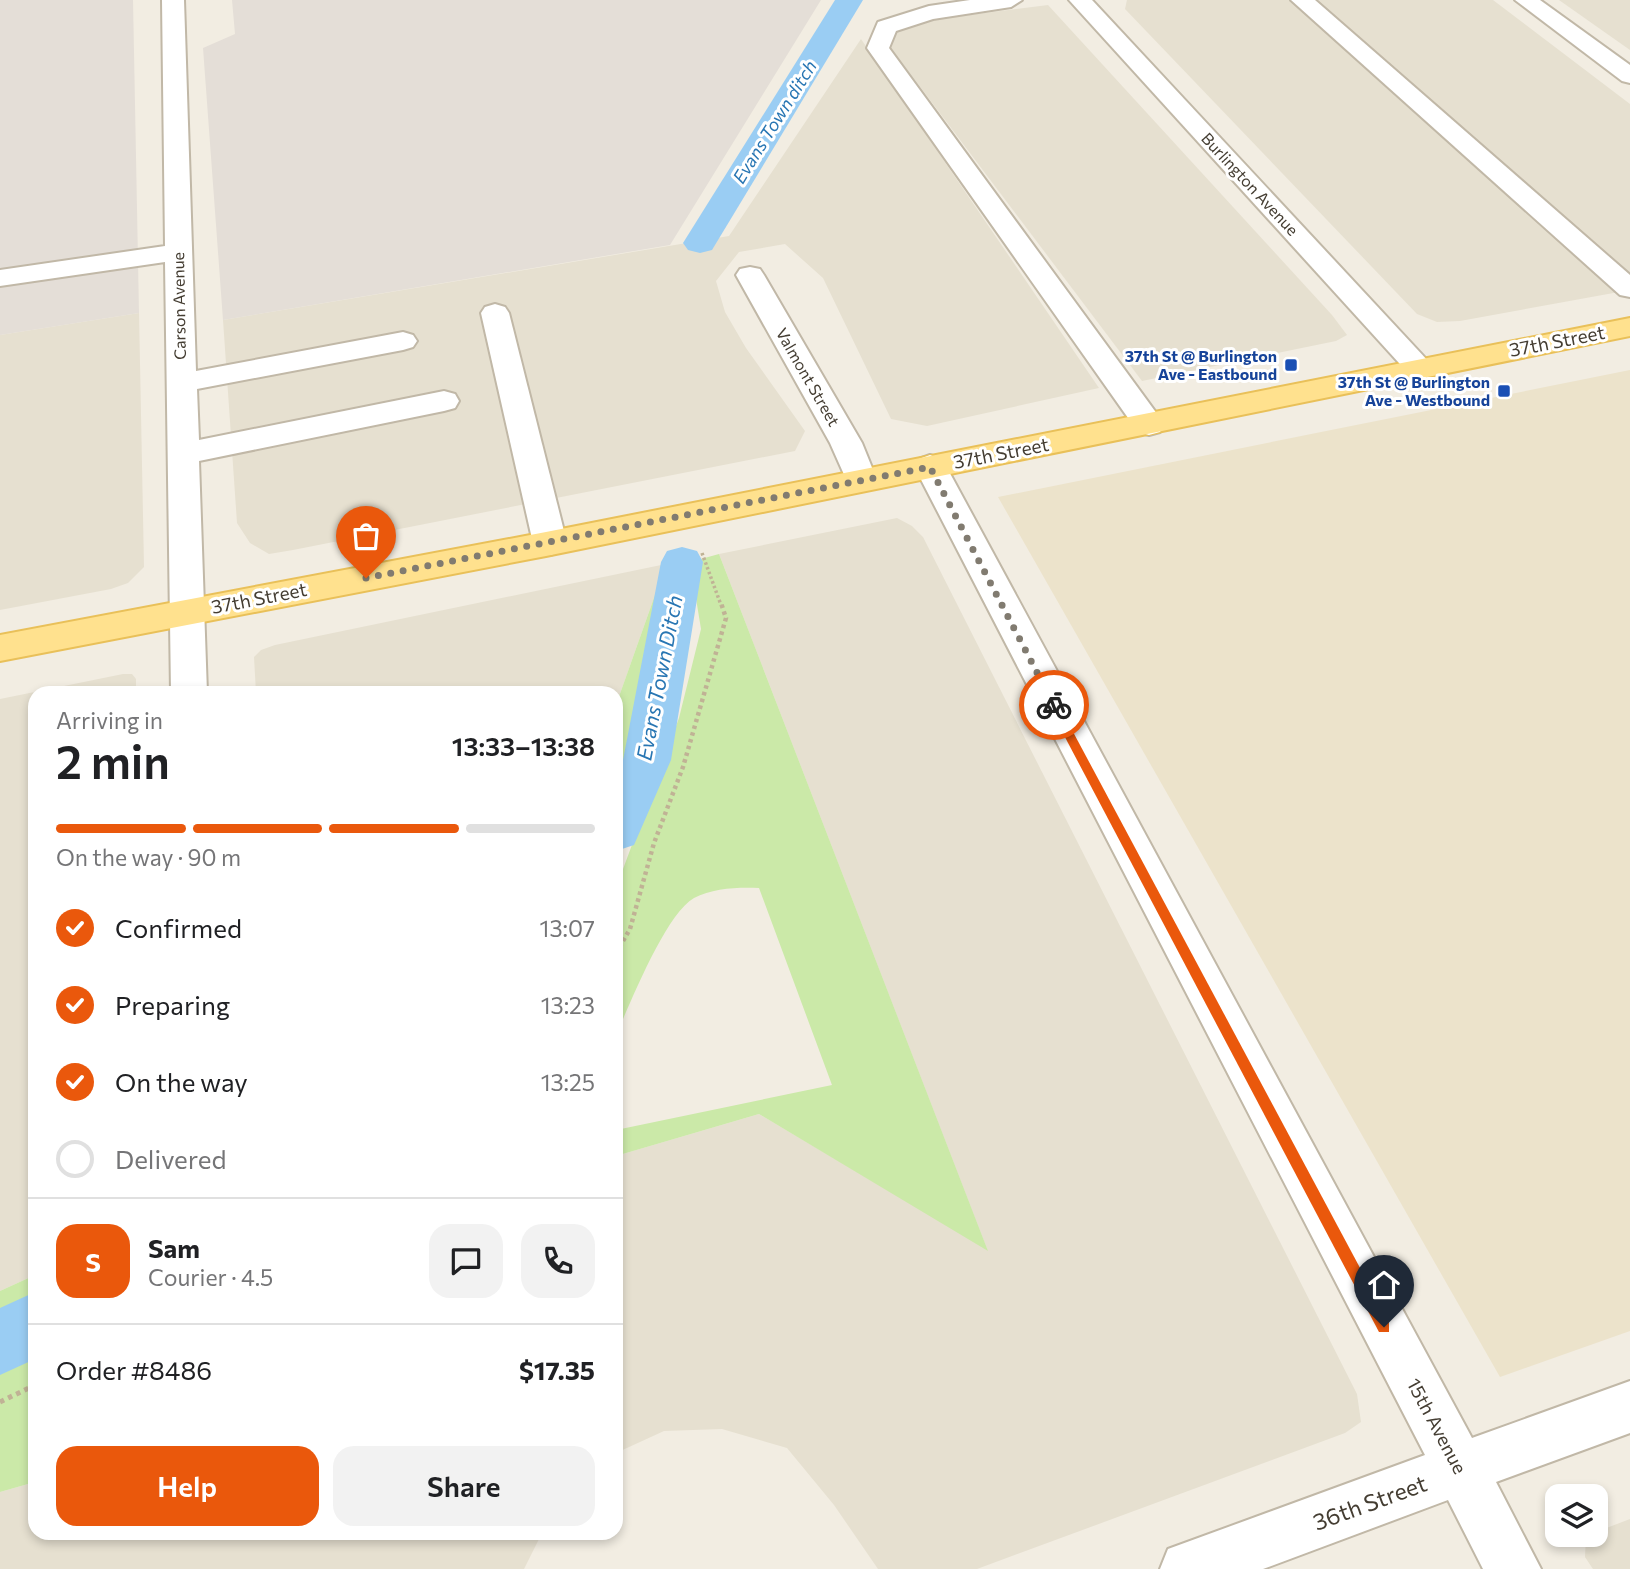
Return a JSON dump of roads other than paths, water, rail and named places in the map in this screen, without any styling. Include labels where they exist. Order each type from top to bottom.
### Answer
[{"type":"main road","name":"37th Street","points":[[0,649],[1149,425],[1630,327]]},
{"type":"street","name":"Carson Avenue","points":[[173,0],[189,686]]},
{"type":"street","points":[[1011,0],[929,13],[886,27],[878,48],[1149,425]]},
{"type":"street","name":"Burlington Avenue","points":[[1080,0],[1419,368]]},
{"type":"street","points":[[1302,0],[1630,289]]},
{"type":"street","points":[[1526,0],[1630,76]]},
{"type":"street","points":[[0,278],[178,252]]},
{"type":"street","name":"Valmont Street","points":[[750,275],[846,443],[861,480]]},
{"type":"street","points":[[495,313],[550,543]]},
{"type":"street","points":[[181,383],[403,341]]},
{"type":"street","points":[[183,454],[444,401]]},
{"type":"street","name":"15th Avenue","points":[[930,467],[1513,1569]]},
{"type":"street","name":"36th Street","points":[[1188,1569],[1630,1408]]},
{"type":"waterway","name":"Evans Town ditch","points":[[700,243],[849,0]]},
{"type":"waterway","name":"Evans Town Ditch","points":[[623,814],[647,760],[682,562]]},
{"type":"waterway","name":"Evans Town Ditch","points":[[0,1343],[28,1328]]},
{"type":"place","name":"37th St @ Burlington Ave - Eastbound","points":[[1291,365]]},
{"type":"place","name":"37th St @ Burlington Ave - Westbound","points":[[1504,391]]}]
